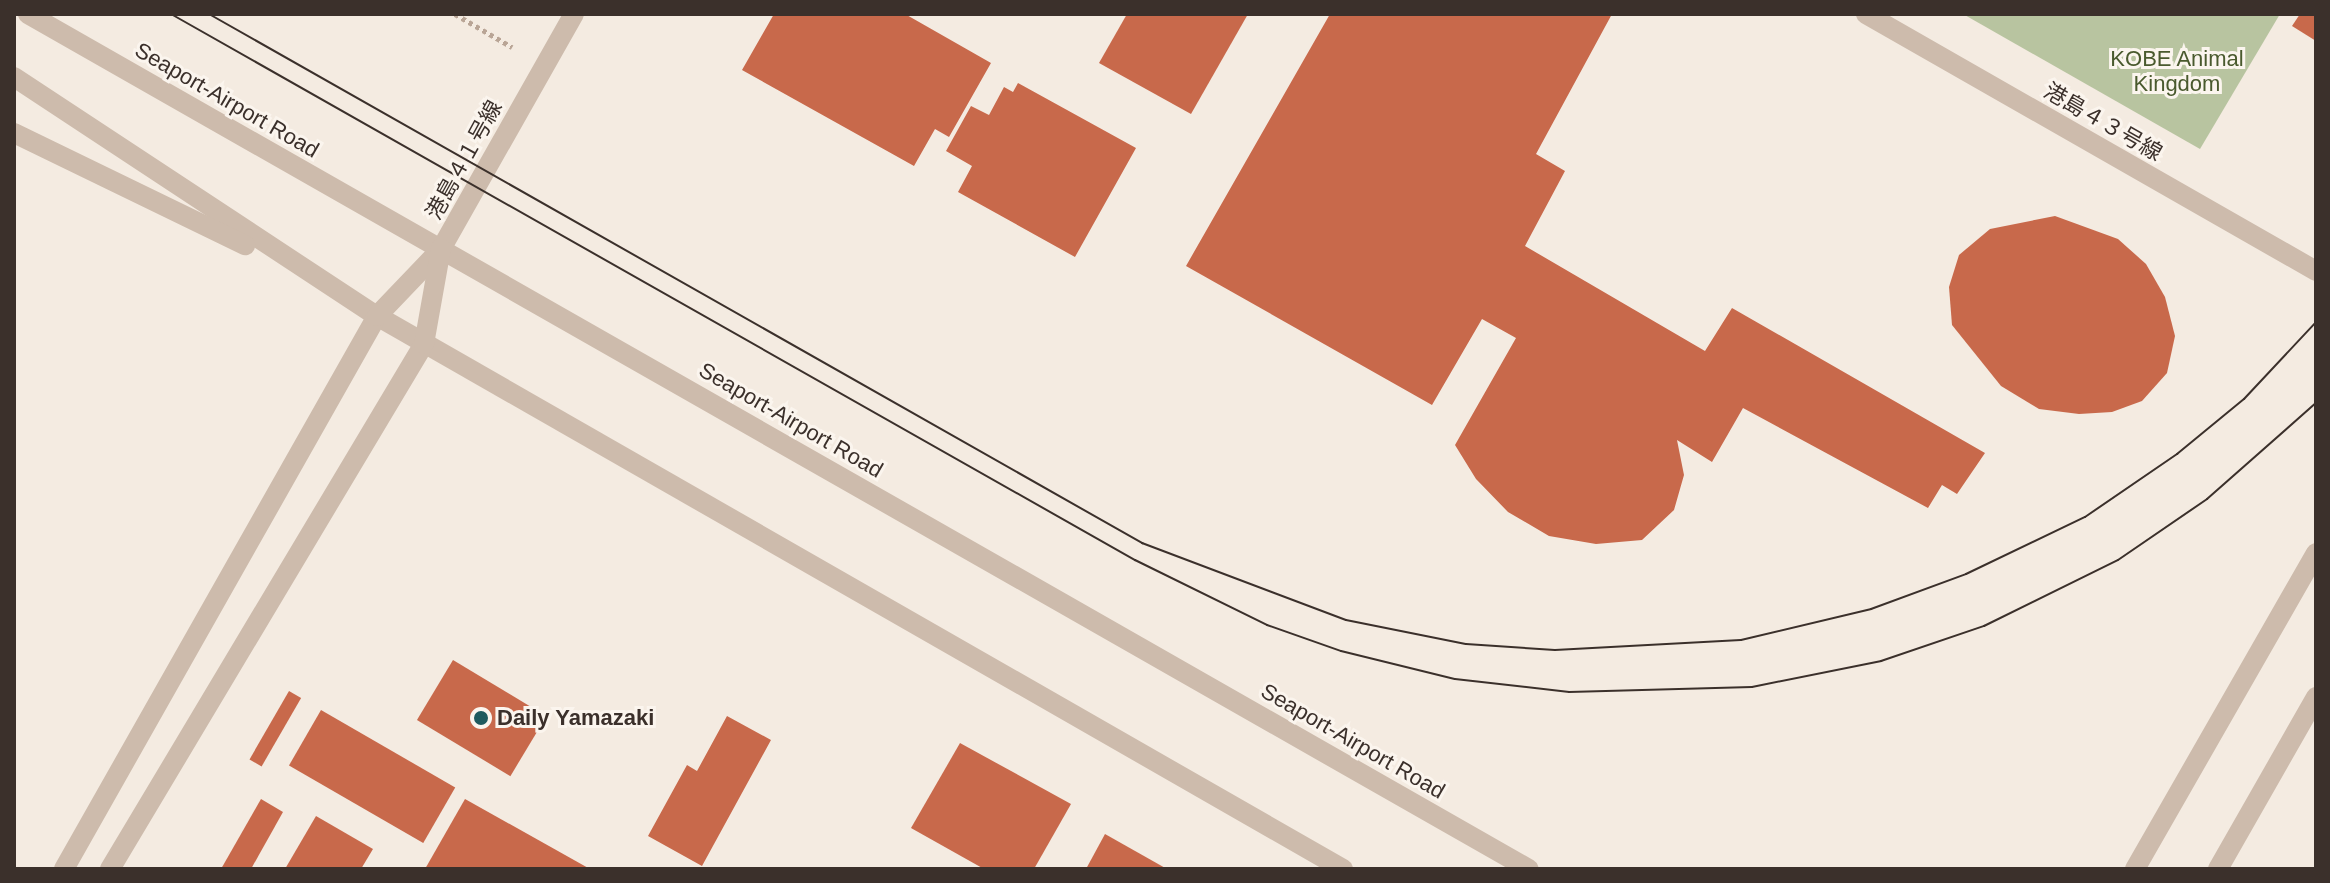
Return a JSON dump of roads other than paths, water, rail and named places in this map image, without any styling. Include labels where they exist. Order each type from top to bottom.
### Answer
[{"type":"street","name":"Seaport-Airport Road","points":[[28,14],[1529,869]]},
{"type":"street","name":"港島４１号線","points":[[64,869],[377,316],[441,249],[574,14]]},
{"type":"street","name":"港島４３号線","points":[[1866,14],[2316,271]]},
{"type":"street","points":[[14,77],[302,272],[1343,869]]},
{"type":"street","points":[[14,133],[302,272]]},
{"type":"street","points":[[110,869],[424,344],[441,249]]},
{"type":"street","points":[[2135,869],[2316,553]]},
{"type":"street","points":[[2218,869],[2316,697]]},
{"type":"tram line","points":[[171,14],[1135,560],[1267,625],[1341,651],[1455,679],[1569,692],[1752,687],[1881,661],[1984,626],[2118,560],[2207,499],[2316,403]]},
{"type":"tram line","points":[[209,14],[1142,543],[1346,620],[1466,644],[1555,650],[1741,640],[1871,609],[1966,574],[2085,517],[2177,454],[2244,399],[2316,322]]},
{"type":"place","name":"Daily Yamazaki","points":[[481,718]]},
{"type":"park label","name":"KOBE Animal Kingdom","points":[[2177,70]]}]
